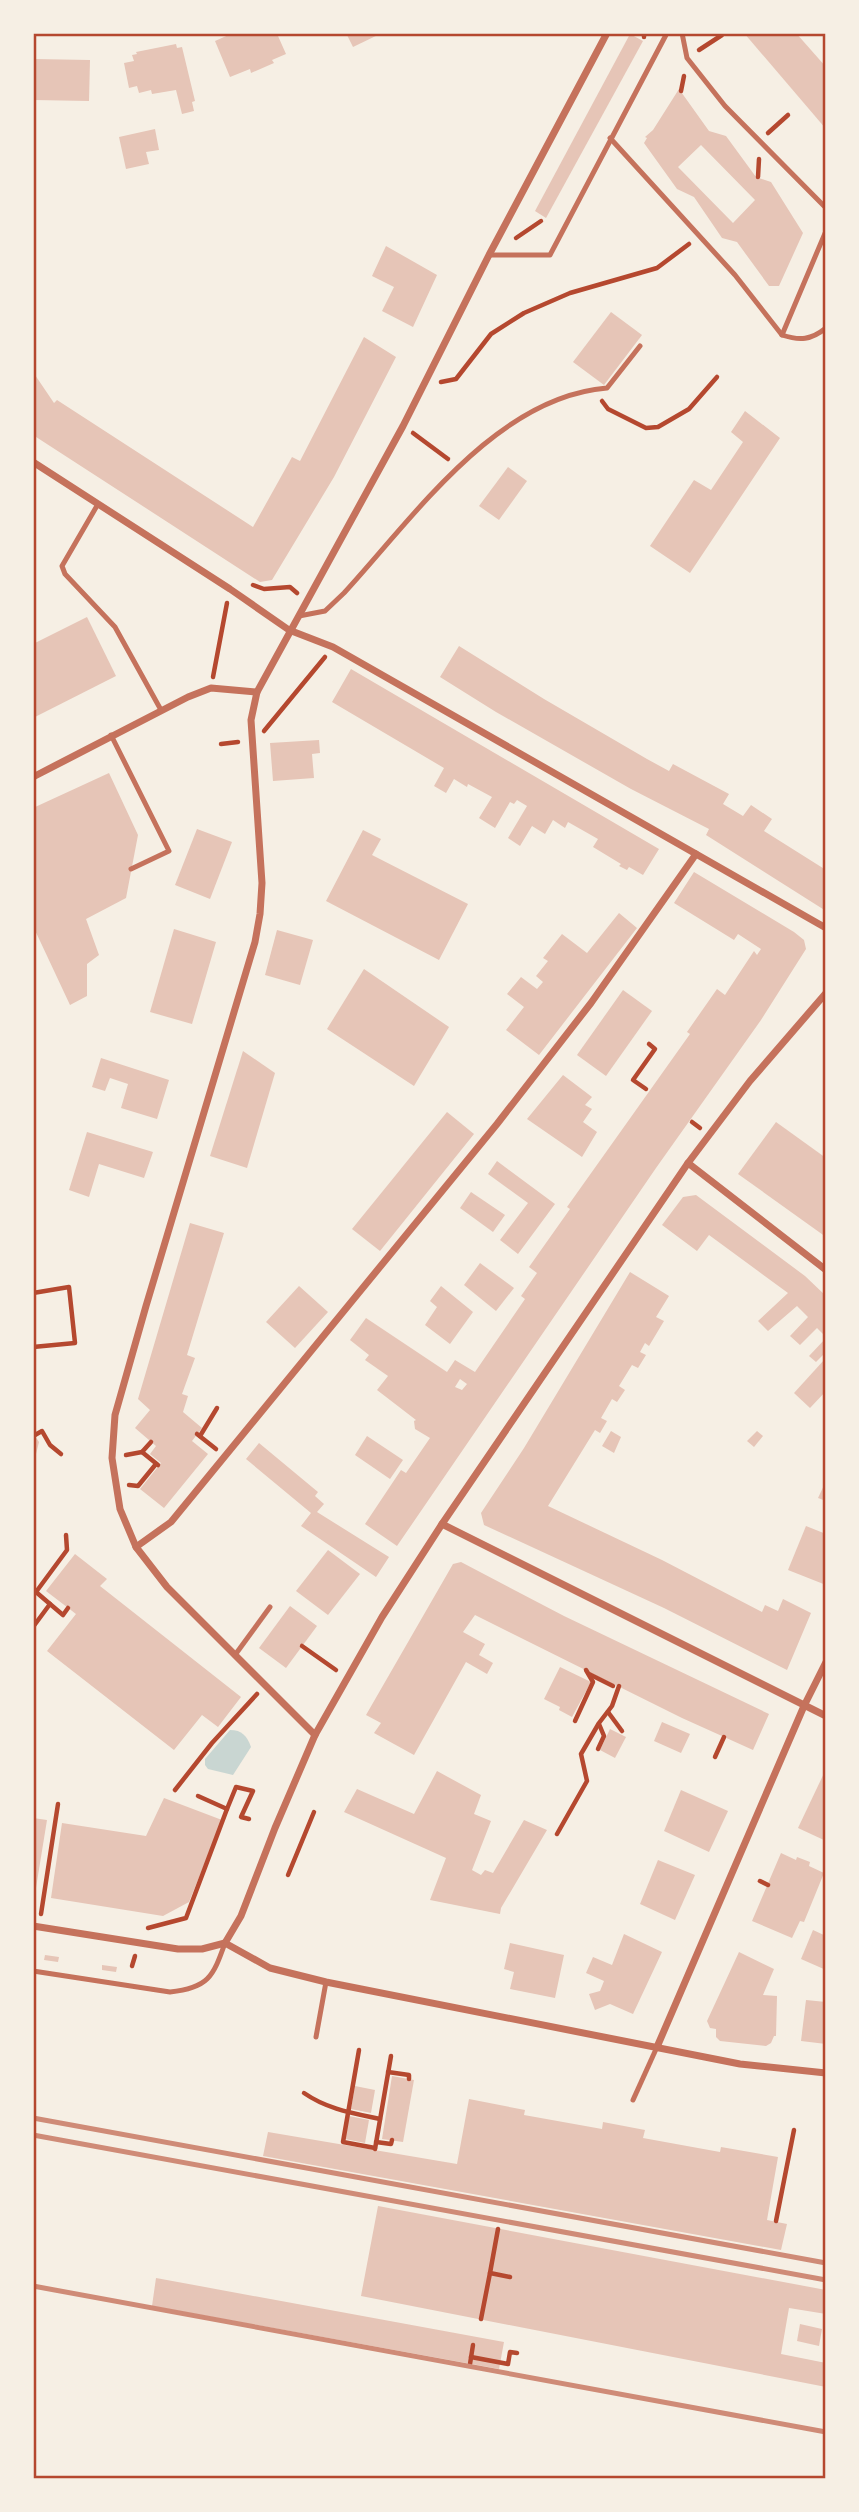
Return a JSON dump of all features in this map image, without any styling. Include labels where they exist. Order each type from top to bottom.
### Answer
[{"type":"street","points":[[315,1735],[167,1587],[136,1547],[120,1509],[114,1482],[112,1458],[116,1415],[173,1212],[255,942],[262,883],[251,720],[257,692],[423,386],[607,33]]},
{"type":"street","points":[[33,462],[289,630],[333,647],[826,928]]},
{"type":"street","points":[[33,777],[161,710],[211,688],[257,692]]},
{"type":"street","points":[[136,1547],[171,1522],[424,1215],[591,1003],[696,854]]},
{"type":"street","points":[[225,1943],[241,1916],[315,1735],[382,1616],[688,1163],[750,1081],[826,993]]},
{"type":"street","points":[[688,1163],[826,1270]]},
{"type":"street","points":[[442,1524],[826,1716]]},
{"type":"street","points":[[657,2047],[804,1706],[826,1662]]},
{"type":"street","points":[[36,1927],[178,1949],[202,1949],[225,1943],[270,1968],[326,1982],[740,2064],[826,2073]]},
{"type":"lane","points":[[489,255],[550,255],[667,33]]},
{"type":"lane","points":[[682,33],[687,58],[725,106],[826,208]]},
{"type":"lane","points":[[610,138],[735,275],[782,335],[804,339],[815,336],[826,328]]},
{"type":"lane","points":[[782,335],[826,231]]},
{"type":"lane","points":[[298,617],[325,611],[457,466],[513,421],[543,404],[582,390],[607,388],[640,346]]},
{"type":"lane","points":[[98,504],[62,566],[65,574],[114,627],[161,710]]},
{"type":"lane","points":[[111,735],[169,851],[131,869]]},
{"type":"lane","points":[[235,1655],[270,1607]]},
{"type":"lane","points":[[33,1971],[170,1992],[192,1990],[206,1982],[216,1970],[225,1943]]},
{"type":"lane","points":[[316,2037],[326,1982]]},
{"type":"lane","points":[[633,2100],[657,2047]]},
{"type":"path","points":[[687,58],[722,35]]},
{"type":"path","points":[[760,141],[788,115]]},
{"type":"path","points":[[423,386],[456,379],[491,334],[524,313],[570,293],[657,268],[700,236]]},
{"type":"path","points":[[593,389],[608,409],[646,428],[658,427],[683,414],[717,377]]},
{"type":"path","points":[[420,438],[457,466]]},
{"type":"path","points":[[252,741],[270,727],[333,647]]},
{"type":"path","points":[[646,1089],[633,1080],[655,1049],[649,1044]]},
{"type":"path","points":[[33,1293],[69,1287],[75,1343],[33,1347]]},
{"type":"path","points":[[217,1408],[199,1435],[225,1456]]},
{"type":"path","points":[[35,1435],[42,1431],[50,1445],[61,1454]]},
{"type":"path","points":[[114,1482],[138,1486],[157,1465],[140,1453],[151,1442]]},
{"type":"path","points":[[66,1535],[67,1550],[36,1592],[62,1615],[68,1608]]},
{"type":"path","points":[[33,1627],[50,1604]]},
{"type":"path","points":[[302,1646],[321,1661]]},
{"type":"path","points":[[557,1834],[587,1781],[581,1754],[608,1713],[616,1686],[587,1672],[593,1682],[575,1721]]},
{"type":"path","points":[[175,1790],[265,1685]]},
{"type":"path","points":[[608,1713],[622,1731]]},
{"type":"path","points":[[598,1749],[604,1736],[599,1723]]},
{"type":"path","points":[[715,1757],[724,1737]]},
{"type":"path","points":[[132,1966],[140,1930],[186,1918],[236,1787],[253,1791],[242,1817],[249,1819]]},
{"type":"path","points":[[198,1796],[227,1809]]},
{"type":"path","points":[[36,1927],[58,1804]]},
{"type":"path","points":[[288,1875],[314,1812]]},
{"type":"path","points":[[760,1881],[768,1885]]},
{"type":"path","points":[[359,2050],[343,2142],[374,2149],[388,2087],[391,2056]]},
{"type":"path","points":[[388,2072],[410,2075],[409,2079]]},
{"type":"path","points":[[304,2093],[325,2106],[380,2119]]},
{"type":"path","points":[[776,2221],[794,2130]]},
{"type":"path","points":[[376,2142],[391,2144],[392,2140]]},
{"type":"path","points":[[481,2319],[498,2229]]},
{"type":"path","points":[[490,2273],[510,2277]]},
{"type":"path","points":[[470,2364],[473,2345]]},
{"type":"path","points":[[471,2357],[508,2364],[510,2352],[517,2353]]},
{"type":"shaded area","points":[[230,1730],[244,1734],[251,1747],[233,1775],[208,1769],[205,1765],[205,1759]]},
{"type":"building","points":[[233,33],[285,33],[278,36],[286,54],[272,60],[274,63],[251,73],[250,69],[230,77],[215,41]]},
{"type":"building","points":[[346,33],[382,33],[353,47]]},
{"type":"building","points":[[744,33],[796,33],[826,67],[826,129]]},
{"type":"building","points":[[630,34],[643,41],[546,218],[535,211]]},
{"type":"building","points":[[176,44],[177,48],[182,47],[195,101],[192,102],[194,111],[182,114],[176,90],[152,94],[151,90],[139,93],[137,86],[129,88],[124,63],[134,61],[132,55],[137,54],[136,52]]},
{"type":"building","points":[[34,59],[90,60],[89,101],[34,100]]},
{"type":"building","points":[[679,89],[709,131],[726,136],[756,177],[771,182],[803,233],[779,286],[769,286],[737,242],[722,238],[694,197],[677,189],[644,143],[647,138],[645,137],[653,130]],"holes":[[[701,145],[755,200],[733,223],[678,167]]]},
{"type":"building","points":[[155,129],[159,150],[146,152],[149,164],[126,169],[119,137]]},
{"type":"building","points":[[386,246],[437,275],[413,327],[382,311],[394,287],[372,276]]},
{"type":"building","points":[[611,312],[642,335],[604,385],[573,362]]},
{"type":"building","points":[[364,337],[396,357],[334,477],[272,580],[260,582],[33,435],[33,372],[54,403],[57,400],[253,527],[292,457],[300,461]]},
{"type":"building","points":[[745,411],[780,438],[690,573],[650,546],[694,480],[711,490],[743,442],[731,432]]},
{"type":"building","points":[[508,467],[527,481],[499,520],[479,506]]},
{"type":"building","points":[[87,617],[116,676],[33,718],[33,644]]},
{"type":"building","points":[[459,646],[647,759],[669,771],[673,764],[729,794],[723,804],[743,816],[751,805],[772,819],[764,831],[826,870],[826,911],[706,835],[709,829],[631,789],[440,677]]},
{"type":"building","points":[[351,669],[659,849],[643,875],[629,867],[627,870],[619,866],[621,864],[593,847],[598,839],[568,822],[565,828],[553,820],[545,834],[532,826],[520,846],[508,838],[527,806],[517,800],[514,804],[510,802],[495,828],[479,818],[492,797],[454,779],[446,793],[434,786],[444,768],[332,702]]},
{"type":"building","points":[[319,740],[320,753],[312,754],[314,778],[273,781],[270,743]]},
{"type":"building","points":[[109,773],[138,835],[126,898],[86,919],[99,955],[87,964],[87,996],[70,1005],[33,926],[33,808]]},
{"type":"building","points":[[197,829],[232,842],[210,899],[175,885]]},
{"type":"building","points":[[363,830],[381,839],[372,855],[468,904],[439,960],[326,901]]},
{"type":"building","points":[[694,872],[794,932],[804,940],[806,949],[761,1020],[656,1168],[397,1546],[365,1524],[401,1470],[406,1473],[430,1438],[415,1429],[416,1420],[377,1390],[388,1376],[365,1360],[369,1355],[350,1340],[366,1318],[447,1372],[455,1360],[475,1372],[525,1299],[521,1296],[537,1273],[529,1267],[570,1209],[567,1207],[690,1034],[687,1032],[717,989],[725,995],[754,951],[757,955],[761,949],[738,934],[734,940],[674,903]],"holes":[[[460,1379],[467,1384],[462,1390],[455,1387]]]},
{"type":"building","points":[[619,913],[637,928],[539,1055],[506,1030],[524,1007],[507,994],[521,977],[537,989],[543,982],[536,976],[548,961],[543,958],[562,934],[587,953]]},
{"type":"building","points":[[174,929],[216,942],[192,1024],[150,1012]]},
{"type":"building","points":[[277,930],[313,940],[300,985],[265,975]]},
{"type":"building","points":[[364,969],[449,1027],[414,1086],[327,1029]]},
{"type":"building","points":[[623,990],[652,1011],[606,1076],[577,1055]]},
{"type":"building","points":[[243,1051],[275,1073],[247,1168],[210,1156]]},
{"type":"building","points":[[101,1058],[169,1080],[157,1119],[121,1108],[128,1084],[110,1078],[105,1091],[92,1087]]},
{"type":"building","points":[[563,1075],[592,1097],[585,1105],[592,1109],[583,1122],[597,1132],[582,1157],[527,1119]]},
{"type":"building","points":[[447,1112],[474,1134],[380,1251],[352,1229]]},
{"type":"building","points":[[776,1122],[826,1158],[826,1237],[738,1174]]},
{"type":"building","points":[[87,1132],[153,1152],[144,1178],[99,1164],[89,1197],[69,1190]]},
{"type":"building","points":[[497,1161],[555,1204],[518,1254],[500,1240],[528,1203],[488,1174]]},
{"type":"building","points":[[471,1192],[505,1215],[493,1232],[460,1208]]},
{"type":"building","points":[[696,1195],[805,1276],[826,1296],[826,1337],[817,1328],[800,1345],[790,1336],[808,1317],[797,1306],[768,1331],[758,1321],[788,1293],[709,1235],[697,1251],[662,1225],[683,1197]]},
{"type":"building","points":[[190,1223],[224,1233],[187,1355],[195,1358],[182,1394],[188,1396],[183,1412],[202,1428],[192,1441],[208,1454],[164,1508],[140,1489],[161,1463],[150,1454],[156,1446],[135,1428],[150,1410],[138,1399]]},
{"type":"building","points":[[480,1263],[514,1288],[496,1311],[464,1285]]},
{"type":"building","points":[[630,1272],[669,1296],[656,1317],[664,1321],[649,1346],[645,1343],[640,1352],[646,1355],[638,1368],[632,1365],[619,1386],[625,1390],[617,1402],[612,1399],[601,1418],[607,1421],[600,1433],[595,1430],[548,1506],[662,1560],[762,1612],[765,1605],[778,1611],[783,1599],[811,1613],[787,1670],[664,1608],[484,1525],[481,1513],[524,1448]]},
{"type":"building","points":[[299,1286],[328,1312],[295,1348],[266,1322]]},
{"type":"building","points":[[441,1286],[473,1312],[450,1344],[425,1325],[437,1307],[430,1301]]},
{"type":"building","points":[[826,1338],[826,1352],[816,1362],[809,1356]]},
{"type":"building","points":[[824,1360],[826,1391],[810,1408],[794,1393]]},
{"type":"building","points":[[611,1431],[621,1437],[614,1453],[602,1446]]},
{"type":"building","points":[[757,1431],[763,1436],[754,1447],[747,1441]]},
{"type":"building","points":[[33,1433],[39,1442],[34,1462],[33,1462]]},
{"type":"building","points":[[367,1436],[403,1460],[390,1479],[355,1455]]},
{"type":"building","points":[[259,1443],[318,1492],[315,1496],[324,1504],[317,1512],[389,1557],[376,1577],[301,1526],[311,1513],[246,1459]]},
{"type":"building","points":[[826,1481],[826,1501],[818,1498]]},
{"type":"building","points":[[806,1526],[826,1534],[826,1585],[788,1570]]},
{"type":"building","points":[[328,1550],[360,1574],[328,1615],[296,1591]]},
{"type":"building","points":[[75,1554],[107,1579],[100,1586],[241,1697],[218,1727],[202,1715],[174,1750],[47,1651],[76,1614],[46,1591]]},
{"type":"building","points":[[461,1562],[564,1616],[769,1714],[753,1750],[682,1718],[475,1615],[463,1632],[485,1644],[479,1655],[493,1663],[487,1674],[466,1662],[414,1755],[374,1733],[381,1723],[366,1715],[453,1564]]},
{"type":"building","points":[[290,1606],[317,1626],[286,1668],[259,1648]]},
{"type":"building","points":[[560,1667],[591,1682],[572,1717],[544,1699]]},
{"type":"building","points":[[662,1722],[690,1734],[681,1753],[654,1741]]},
{"type":"building","points":[[610,1729],[626,1737],[615,1758],[600,1750]]},
{"type":"building","points":[[826,1769],[826,1841],[798,1828]]},
{"type":"building","points":[[437,1771],[481,1795],[474,1814],[491,1821],[472,1870],[481,1875],[485,1870],[493,1873],[524,1820],[547,1830],[500,1914],[430,1900],[446,1858],[344,1812],[357,1789],[414,1814]]},
{"type":"building","points":[[681,1790],[728,1811],[709,1852],[664,1831]]},
{"type":"building","points":[[164,1798],[222,1820],[189,1902],[163,1916],[51,1898],[62,1823],[146,1836]]},
{"type":"building","points":[[33,1818],[47,1820],[35,1894],[33,1894]]},
{"type":"building","points":[[781,1853],[796,1860],[797,1857],[810,1862],[809,1866],[824,1873],[804,1922],[800,1921],[792,1938],[752,1921]]},
{"type":"building","points":[[658,1860],[695,1875],[675,1920],[640,1904]]},
{"type":"building","points":[[813,1930],[826,1936],[826,1970],[801,1959]]},
{"type":"building","points":[[624,1934],[662,1952],[633,2014],[610,2004],[595,2010],[589,1994],[600,1991],[604,1981],[586,1973],[593,1957],[612,1965]]},
{"type":"building","points":[[510,1943],[564,1955],[555,1998],[510,1989],[514,1972],[504,1969]]},
{"type":"building","points":[[739,1952],[774,1969],[763,1995],[777,1996],[776,2036],[766,2046],[720,2041],[716,2037],[716,2029],[710,2028],[707,2021]]},
{"type":"building","points":[[45,1955],[59,1957],[58,1962],[44,1960]]},
{"type":"building","points":[[102,1965],[117,1967],[116,1972],[102,1970]]},
{"type":"building","points":[[806,2000],[826,2002],[826,2044],[801,2041]]},
{"type":"building","points":[[392,2076],[414,2080],[403,2142],[382,2139]]},
{"type":"building","points":[[355,2086],[375,2090],[371,2113],[351,2109]]},
{"type":"building","points":[[469,2099],[525,2110],[524,2115],[602,2129],[603,2122],[645,2130],[643,2138],[720,2152],[721,2147],[778,2157],[767,2220],[787,2224],[781,2250],[263,2156],[268,2132],[457,2164]]},
{"type":"building","points":[[349,2116],[369,2120],[365,2143],[345,2139]]},
{"type":"building","points":[[378,2206],[826,2290],[826,2314],[789,2308],[781,2354],[826,2363],[826,2387],[361,2296]]},
{"type":"building","points":[[156,2278],[504,2342],[499,2369],[152,2306]]},
{"type":"building","points":[[800,2324],[822,2329],[819,2346],[797,2341]]},
{"type":"railway","points":[[33,2118],[826,2263]]},
{"type":"railway","points":[[33,2135],[826,2280]]},
{"type":"railway","points":[[33,2286],[826,2432]]}]
